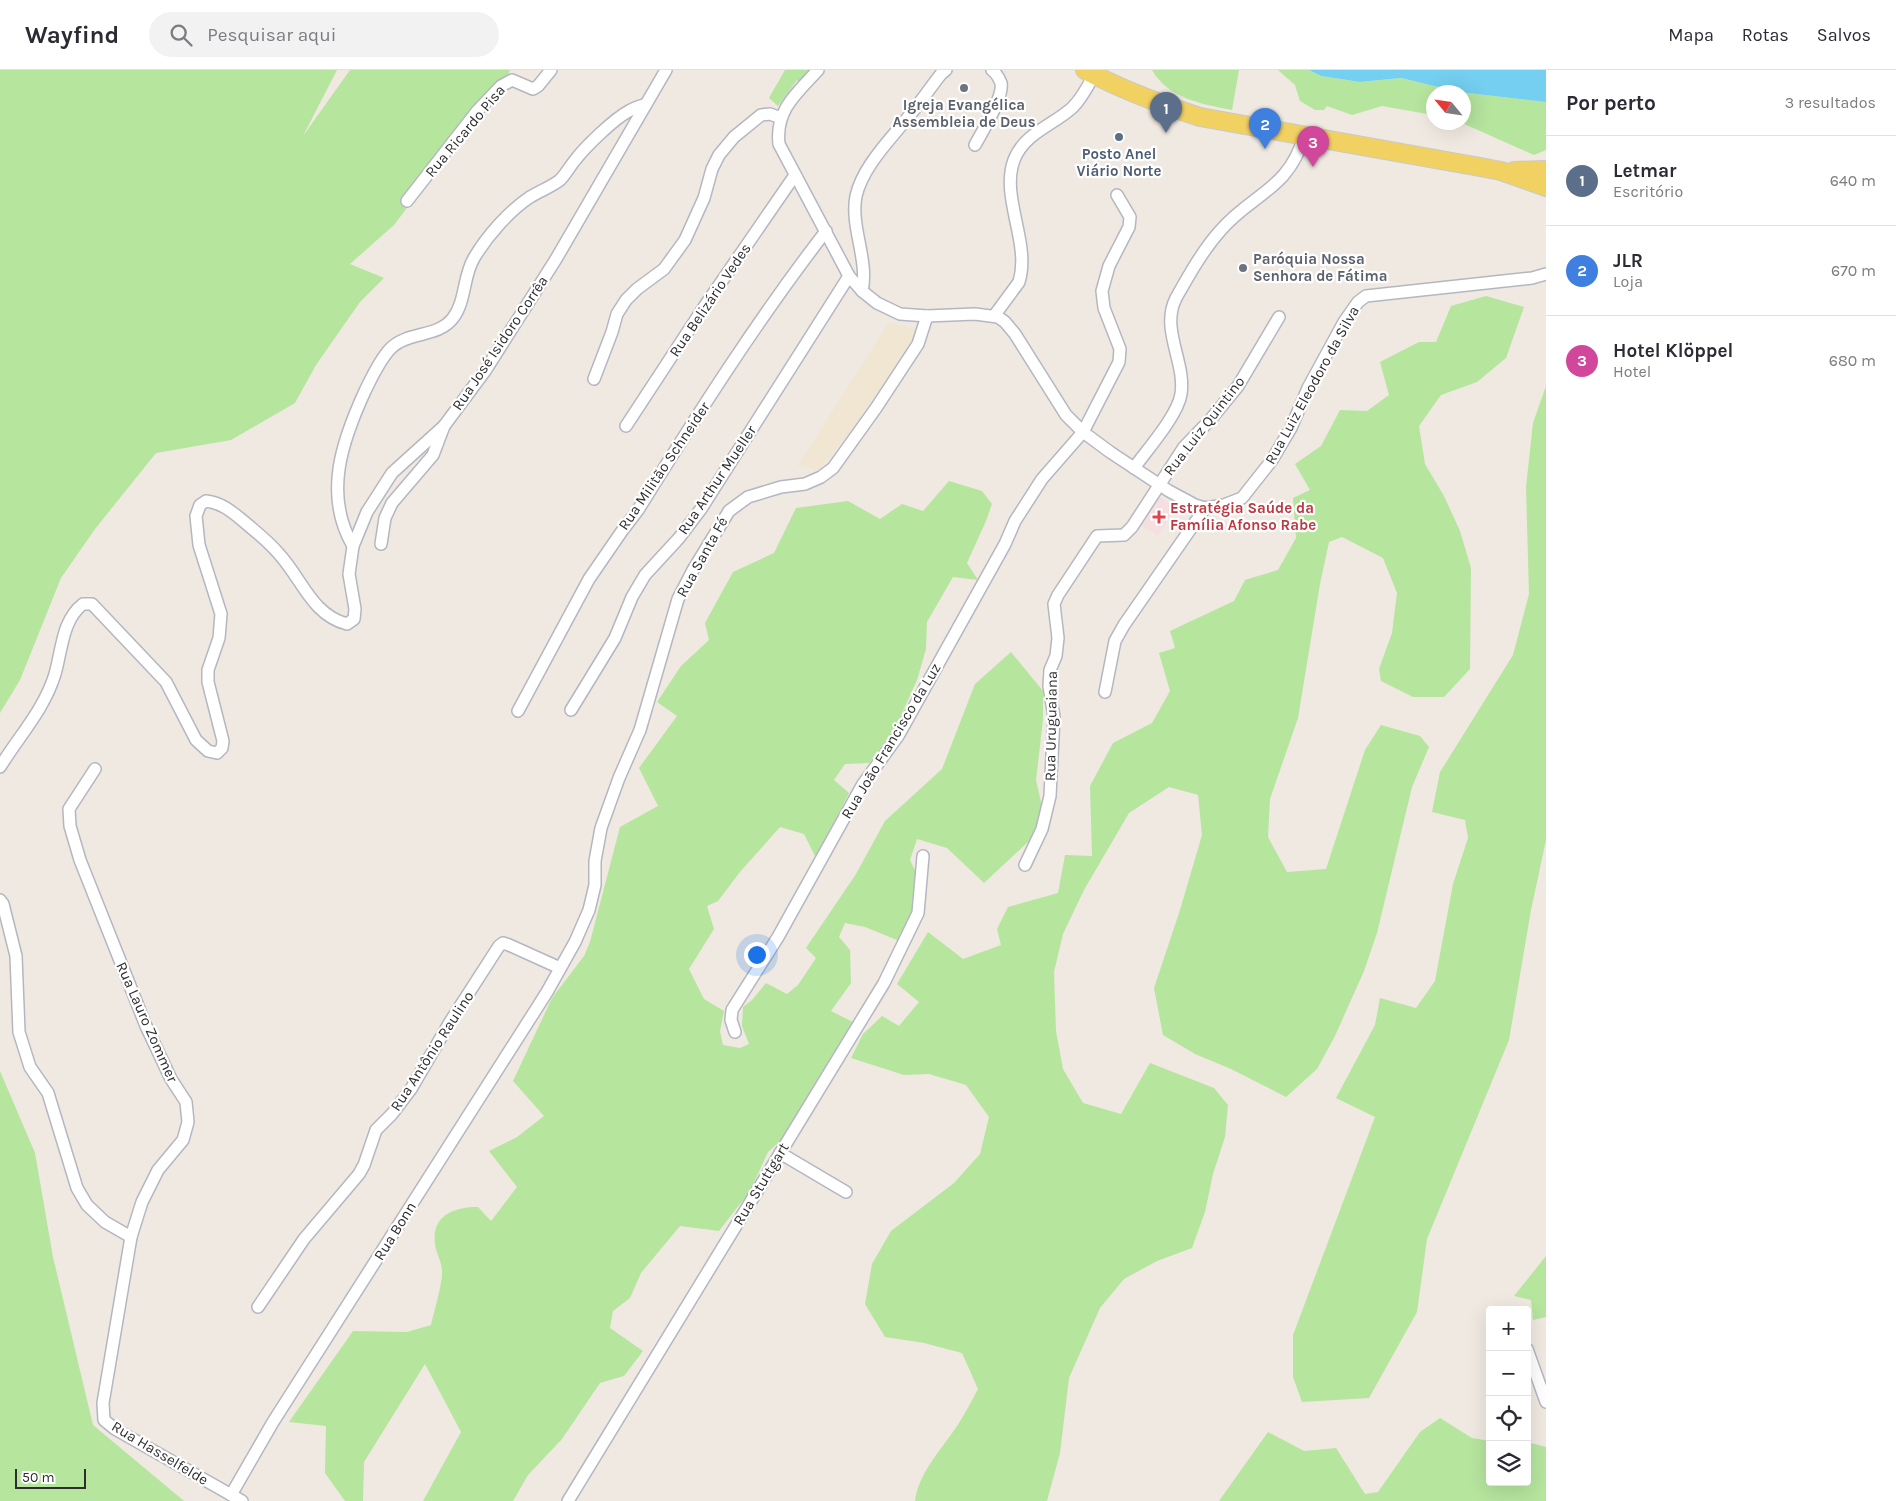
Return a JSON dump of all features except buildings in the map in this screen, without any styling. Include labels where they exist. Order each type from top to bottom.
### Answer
[{"type":"main road","points":[[1089,72],[1151,101],[1200,117],[1501,171],[1546,187]]},
{"type":"main road","points":[[1501,171],[1546,170]]},
{"type":"street","name":"Rua Ricardo Pisa","points":[[407,200],[478,110],[501,86],[512,80],[533,89],[538,86],[551,70]]},
{"type":"street","name":"Rua José Isidoro Corrêa","points":[[0,767],[36,716],[54,675],[64,632],[74,610],[83,604],[92,604],[166,682],[196,740],[208,752],[218,753],[222,748],[223,741],[208,682],[208,670],[219,638],[221,614],[199,545],[196,516],[200,505],[206,501],[217,502],[226,507],[266,540],[280,555],[318,607],[333,620],[347,624],[354,619],[355,610],[349,574],[353,546],[367,512],[392,473],[444,426],[484,371],[556,259],[666,70]]},
{"type":"street","points":[[862,291],[864,279],[856,216],[856,196],[865,173],[946,70]]},
{"type":"street","points":[[975,145],[1000,94],[1001,84],[992,70]]},
{"type":"street","points":[[817,71],[786,106],[780,118],[777,132],[779,144],[849,276],[862,291],[892,312],[905,315],[975,314],[994,316],[1005,322],[1066,414],[1083,432],[1159,484],[1194,505],[1205,508],[1124,625],[1115,642],[1105,692]]},
{"type":"street","points":[[994,316],[1019,282],[1021,275],[1020,239],[1010,182],[1013,160],[1020,148],[1029,139],[1073,107],[1085,91],[1089,72]]},
{"type":"street","points":[[353,546],[345,533],[338,501],[339,460],[350,426],[375,370],[390,349],[400,341],[445,326],[459,308],[466,278],[473,259],[494,229],[530,198],[560,180],[576,159],[627,112],[646,104]]},
{"type":"street","points":[[594,379],[618,314],[626,300],[637,289],[664,269],[685,240],[704,198],[712,169],[719,155],[734,137],[761,115],[770,114],[780,118]]},
{"type":"street","points":[[1134,468],[1178,405],[1181,393],[1179,367],[1170,326],[1170,312],[1175,300],[1219,231],[1234,216],[1265,194],[1279,181],[1300,149],[1304,136]]},
{"type":"street","name":"Rua Belizário Vedes","points":[[626,426],[704,307],[795,175]]},
{"type":"street","name":"Rua João Francisco da Luz","points":[[735,1032],[731,1020],[732,1010],[778,937],[863,784],[898,736],[1005,544],[1015,521],[1042,479],[1083,432],[1119,362],[1120,349],[1104,308],[1102,291],[1109,266],[1129,227],[1130,217],[1117,195]]},
{"type":"street","name":"Rua Militão Schneider","points":[[518,711],[589,579],[638,510],[806,255],[826,231]]},
{"type":"street","name":"Rua Luiz Eleodoro da Silva","points":[[1205,508],[1224,505],[1242,498],[1272,460],[1291,428],[1308,388],[1344,322],[1358,302],[1366,296],[1532,278],[1546,274]]},
{"type":"street","name":"Rua Arthur Mueller","points":[[571,710],[615,638],[632,597],[645,575],[679,538],[700,509],[849,276]]},
{"type":"street","name":"Rua Santa Fé","points":[[560,968],[575,942],[589,910],[595,885],[595,860],[601,828],[619,778],[640,730],[678,599],[693,570],[729,511],[748,497],[781,487],[805,484],[821,478],[833,468],[876,408],[918,344],[926,316]]},
{"type":"street","name":"Rua Luiz Quintino","points":[[1159,484],[1184,447],[1211,419],[1238,386],[1280,317]]},
{"type":"street","points":[[381,544],[385,518],[392,503],[433,455],[444,426]]},
{"type":"street","name":"Rua Uruguaiana","points":[[1025,865],[1042,829],[1050,796],[1054,717],[1049,686],[1050,670],[1056,656],[1058,638],[1054,604],[1097,536],[1124,535],[1132,526],[1159,484]]},
{"type":"street","name":"Rua Lauro Zommer","points":[[95,769],[69,809],[70,826],[86,877],[146,1026],[171,1079],[186,1102],[188,1122],[183,1140],[158,1170],[142,1202],[131,1237],[103,1403],[104,1420]]},
{"type":"street","name":"Rua Stuttgart","points":[[568,1501],[884,983],[918,914],[924,856]]},
{"type":"street","points":[[0,900],[3,904],[16,956],[19,1032],[30,1067],[48,1093],[77,1188],[87,1205],[105,1222],[131,1237]]},
{"type":"street","name":"Rua Antônio Raulino","points":[[258,1307],[304,1239],[359,1174],[376,1130],[392,1114],[411,1089],[450,1022],[499,946],[503,943],[509,945],[560,968]]},
{"type":"street","name":"Rua Bonn","points":[[231,1495],[273,1422],[547,992],[560,968]]},
{"type":"street","points":[[780,1153],[846,1192]]},
{"type":"street","points":[[1528,1351],[1546,1402]]},
{"type":"street","name":"Rua Hasselfelde","points":[[104,1420],[115,1429],[242,1501]]},
{"type":"shaded area","points":[[889,322],[919,331],[855,425],[819,470],[798,466]]},
{"type":"shaded area","name":"Estratégia Saúde da Família Afonso Rabe","points":[[1159,497],[1176,508],[1158,536],[1141,525]]},
{"type":"green space","points":[[0,70],[337,70],[303,136],[350,70],[510,70],[394,225],[350,264],[384,278],[360,302],[316,365],[295,403],[231,440],[156,453],[95,529],[61,578],[20,680],[0,713]]},
{"type":"green space","points":[[785,70],[810,70],[802,83],[797,80],[778,106],[769,98]]},
{"type":"green space","points":[[1152,70],[1239,70],[1232,110],[1187,99],[1177,94],[1167,88]]},
{"type":"green space","points":[[1278,70],[1309,70],[1321,76],[1360,82],[1401,78],[1430,85],[1426,85],[1426,114],[1382,106],[1352,115],[1327,106],[1324,110],[1315,110],[1300,101],[1295,85]]},
{"type":"green space","points":[[1471,94],[1546,102],[1546,150],[1534,155],[1471,127]]},
{"type":"green space","points":[[1486,296],[1524,307],[1506,358],[1477,382],[1441,395],[1419,426],[1425,464],[1444,496],[1460,531],[1471,568],[1470,669],[1444,697],[1413,697],[1381,681],[1379,669],[1392,633],[1397,593],[1383,558],[1342,537],[1329,542],[1320,584],[1298,718],[1270,799],[1268,837],[1287,872],[1326,869],[1365,750],[1381,725],[1420,736],[1429,747],[1412,787],[1377,933],[1364,971],[1335,1036],[1317,1069],[1286,1097],[1231,1069],[1195,1054],[1163,1035],[1154,988],[1202,835],[1198,795],[1169,787],[1129,813],[1084,890],[1063,934],[1054,972],[1056,1031],[1063,1069],[1083,1103],[1121,1114],[1150,1063],[1214,1088],[1228,1105],[1225,1137],[1213,1174],[1205,1212],[1192,1248],[1157,1261],[1124,1279],[1100,1308],[1069,1378],[1060,1453],[1047,1501],[915,1501],[917,1490],[926,1470],[959,1423],[978,1389],[962,1353],[924,1343],[885,1337],[865,1304],[872,1264],[891,1231],[954,1183],[980,1154],[989,1117],[966,1085],[929,1074],[904,1075],[851,1058],[863,1034],[882,1016],[899,1026],[919,1002],[897,984],[928,932],[963,959],[1001,945],[997,929],[1008,907],[1058,893],[1065,855],[1092,856],[1090,786],[1113,743],[1152,723],[1170,691],[1159,653],[1175,648],[1170,631],[1234,601],[1245,580],[1278,570],[1296,538],[1293,498],[1310,490],[1295,464],[1321,446],[1340,410],[1367,411],[1389,395],[1380,362],[1419,342],[1436,342],[1451,306]]},
{"type":"green space","points":[[1546,386],[1546,840],[1531,910],[1509,1040],[1427,1239],[1417,1312],[1369,1398],[1302,1402],[1293,1377],[1293,1335],[1375,1117],[1336,1098],[1375,1025],[1380,998],[1416,1008],[1435,981],[1453,884],[1468,838],[1465,820],[1432,812],[1440,772],[1513,655],[1529,594],[1526,487],[1533,423]]},
{"type":"green space","points":[[949,481],[982,491],[992,504],[967,563],[978,580],[953,577],[927,622],[926,649],[917,680],[895,729],[869,763],[845,764],[834,780],[849,793],[816,858],[804,834],[780,827],[740,872],[718,901],[707,906],[714,929],[689,969],[704,999],[724,1011],[720,1031],[723,1045],[740,1048],[749,1044],[742,1026],[743,1007],[752,1000],[766,983],[787,994],[798,985],[816,958],[806,948],[856,874],[885,821],[942,769],[975,684],[1011,652],[1043,691],[1043,720],[1036,780],[1043,811],[1029,841],[984,883],[947,848],[917,839],[910,860],[918,877],[915,913],[902,942],[865,927],[845,923],[839,937],[850,950],[851,983],[831,1011],[853,1022],[841,1047],[815,1083],[787,1135],[768,1152],[750,1191],[719,1231],[680,1226],[641,1273],[630,1298],[613,1311],[610,1328],[643,1351],[624,1376],[600,1383],[562,1439],[528,1475],[513,1501],[423,1501],[461,1432],[425,1364],[364,1462],[363,1501],[345,1501],[325,1473],[326,1426],[289,1422],[353,1331],[407,1332],[431,1325],[442,1276],[441,1264],[435,1244],[437,1226],[446,1215],[469,1207],[478,1207],[491,1221],[517,1187],[489,1151],[517,1137],[544,1116],[513,1081],[552,998],[584,956],[590,942],[620,827],[658,806],[639,768],[677,716],[657,702],[681,666],[709,640],[705,623],[733,572],[774,553],[796,508],[848,501],[880,519],[902,504],[923,511]]},
{"type":"green space","points":[[0,1071],[35,1153],[53,1257],[93,1425],[184,1501],[0,1501]]},
{"type":"green space","points":[[1546,1256],[1546,1317],[1533,1320],[1531,1300],[1514,1296]]},
{"type":"green space","points":[[1440,1418],[1472,1438],[1486,1440],[1486,1486],[1531,1486],[1531,1443],[1546,1447],[1546,1501],[1219,1501],[1268,1432],[1304,1451],[1336,1448],[1365,1494],[1378,1492],[1420,1432]]},
{"type":"water","points":[[1309,70],[1546,70],[1546,102],[1471,93],[1471,85],[1430,85],[1401,78],[1360,82],[1321,76]]},
{"type":"place","name":"Igreja Evangélica Assembleia de Deus","points":[[964,88]]},
{"type":"place","name":"Letmar","points":[[1166,133]]},
{"type":"place","name":"Posto Anel Viário Norte","points":[[1119,137]]},
{"type":"place","name":"JLR","points":[[1265,149]]},
{"type":"place","name":"Hotel Klöppel","points":[[1313,167]]},
{"type":"place","name":"Paróquia Nossa Senhora de Fátima","points":[[1243,268]]},
{"type":"place","name":"Estratégia Saúde da Família Afonso Rabe","points":[[1159,517]]}]
